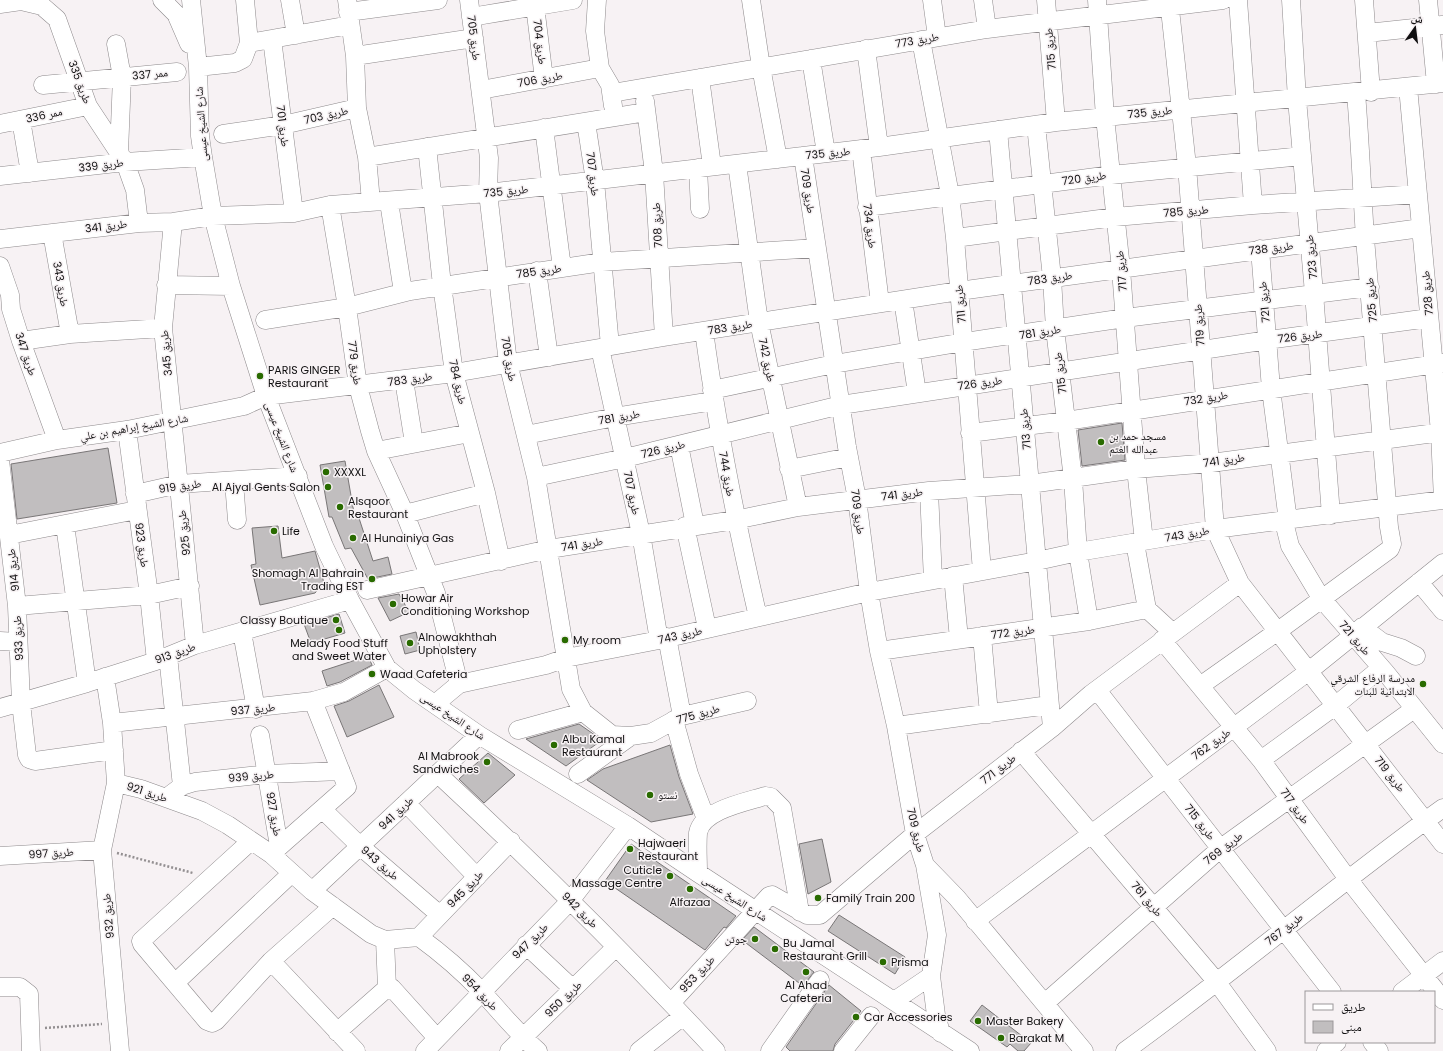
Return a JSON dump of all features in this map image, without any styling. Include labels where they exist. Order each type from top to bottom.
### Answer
[{"type":"street","points":[[162,0],[169,6],[182,24],[198,67],[235,63],[243,59],[249,43],[245,0]]},
{"type":"street","name":"شارع الشيخ عيسى","points":[[190,0],[198,67],[203,157],[213,216],[231,286],[266,396],[324,546],[350,600],[387,668],[479,735],[628,826],[698,874],[970,1051]]},
{"type":"street","points":[[290,0],[296,35]]},
{"type":"street","points":[[470,8],[535,6],[573,0]]},
{"type":"street","points":[[597,0],[595,30],[600,68],[610,85],[615,117]]},
{"type":"street","points":[[751,0],[761,67],[778,159]]},
{"type":"street","name":"طريق 711","points":[[932,0],[929,38],[940,138],[950,195],[955,238],[982,571]]},
{"type":"street","points":[[983,0],[987,28]]},
{"type":"street","name":"طريق 715","points":[[1046,0],[1056,122]]},
{"type":"street","name":"طريق 773","points":[[612,93],[644,89],[987,28],[1048,21],[1097,7],[1223,0]]},
{"type":"street","points":[[1238,0],[1247,104],[1249,160],[1253,205]]},
{"type":"street","name":"طريق 723","points":[[1291,0],[1297,99],[1318,334],[1320,381],[1331,515]]},
{"type":"street","name":"طريق 725","points":[[1364,0],[1367,33],[1364,92],[1363,198],[1365,236],[1378,373],[1387,507]]},
{"type":"street","points":[[1428,0],[1437,25],[1440,83]]},
{"type":"street","name":"طريق 335","points":[[0,4],[21,1],[42,6],[57,19],[88,106],[122,157],[135,190],[139,223]]},
{"type":"street","points":[[249,43],[296,35],[348,12],[428,1]]},
{"type":"street","name":"طريق 719","points":[[1169,3],[1187,166],[1215,530],[1240,583],[1335,706],[1367,744],[1443,844]]},
{"type":"street","name":"طريق 704","points":[[535,6],[544,79]]},
{"type":"street","name":"طريق 717","points":[[1097,7],[1105,117],[1125,318],[1136,470],[1139,542],[1147,609],[1200,686],[1261,760],[1348,879],[1443,1000]]},
{"type":"street","name":"طريق 705","points":[[470,8],[487,137],[489,158],[488,193],[508,364],[536,477],[571,689],[583,712]]},
{"type":"street","points":[[348,12],[355,56],[357,108],[367,157],[371,202]]},
{"type":"street","points":[[1367,33],[1437,25]]},
{"type":"street","points":[[355,56],[474,38]]},
{"type":"street","name":"طريق 701","points":[[272,39],[294,213]]},
{"type":"street","name":"ممر 337","points":[[116,44],[122,77]]},
{"type":"street","name":"طريق 734","points":[[866,49],[870,148],[867,207],[880,304]]},
{"type":"street","points":[[811,59],[826,153]]},
{"type":"street","name":"طريق 706","points":[[481,90],[600,68]]},
{"type":"street","name":"ممر 337","points":[[43,85],[177,72]]},
{"type":"street","points":[[122,77],[122,157]]},
{"type":"street","points":[[700,78],[705,167],[700,209]]},
{"type":"street","name":"طريق 735","points":[[213,216],[294,213],[330,205],[432,199],[488,193],[870,148],[1056,122],[1297,99],[1440,83]]},
{"type":"street","name":"طريق 728","points":[[1408,87],[1429,318],[1438,363],[1443,500]]},
{"type":"street","name":"طريق 708","points":[[644,89],[654,174],[664,337]]},
{"type":"street","name":"ممر 336","points":[[0,124],[88,106]]},
{"type":"street","name":"طريق 703","points":[[223,134],[283,125],[357,108]]},
{"type":"street","points":[[367,157],[646,112]]},
{"type":"street","points":[[21,120],[30,173]]},
{"type":"street","name":"طريق 707","points":[[586,122],[595,181],[602,262],[605,347],[614,417],[625,458],[663,638],[689,774],[706,819]]},
{"type":"street","name":"طريق 715","points":[[1036,125],[1052,278],[1055,329],[1073,478],[1078,552],[1088,621]]},
{"type":"street","points":[[544,128],[562,268]]},
{"type":"street","name":"طريق 713","points":[[998,130],[1052,728]]},
{"type":"street","points":[[427,147],[432,199]]},
{"type":"street","name":"طريق 709","points":[[803,156],[834,364],[857,499],[869,592],[879,651],[896,726],[915,834],[925,865],[937,935],[931,976],[936,1015],[941,1033]]},
{"type":"street","name":"طريق 720","points":[[867,207],[1111,174],[1302,156]]},
{"type":"street","name":"طريق 339","points":[[0,176],[30,173],[122,157],[203,157]]},
{"type":"street","name":"طريق 742","points":[[737,164],[759,322],[778,420],[798,507]]},
{"type":"street","name":"طريق 785","points":[[955,238],[1115,217],[1253,205],[1418,194]]},
{"type":"street","name":"طريق 784","points":[[432,199],[454,373],[486,493],[501,561]]},
{"type":"street","points":[[389,202],[403,292]]},
{"type":"street","name":"طريق 779","points":[[330,205],[347,307],[358,386],[376,451],[405,514],[436,592],[459,684]]},
{"type":"street","name":"طريق 341","points":[[0,239],[139,223],[173,222],[213,216]]},
{"type":"street","name":"طريق 345","points":[[172,420],[163,328],[173,222]]},
{"type":"street","name":"طريق 738","points":[[1193,258],[1421,228]]},
{"type":"street","name":"طريق 343","points":[[52,233],[70,334]]},
{"type":"street","name":"طريق 785","points":[[265,320],[347,307],[403,292],[442,285],[602,262],[817,248]]},
{"type":"street","name":"طريق 721","points":[[1260,250],[1271,389],[1280,452],[1286,522],[1290,546],[1321,598],[1358,631],[1381,668],[1443,744]]},
{"type":"street","name":"طريق 783","points":[[266,396],[358,386],[454,373],[826,311],[1193,258]]},
{"type":"street","name":"طريق 347","points":[[0,266],[10,295],[11,309],[21,341],[57,440]]},
{"type":"street","points":[[537,271],[549,357]]},
{"type":"street","points":[[166,286],[231,286]]},
{"type":"street","name":"طريق 781","points":[[526,435],[713,396],[770,378],[834,364],[964,342],[1125,318],[1198,310],[1314,293],[1370,287]]},
{"type":"street","points":[[903,300],[916,393]]},
{"type":"street","name":"طريق 726","points":[[536,477],[625,458],[841,405],[1127,360],[1429,318]]},
{"type":"street","points":[[21,341],[70,334],[163,328]]},
{"type":"street","name":"طريق 744","points":[[704,331],[713,396],[735,520],[758,617]]},
{"type":"street","name":"طريق 732","points":[[970,433],[1066,421],[1438,363]]},
{"type":"street","points":[[404,380],[414,443]]},
{"type":"street","name":"شارع الشيخ إبراهيم بن علي","points":[[0,453],[57,440],[127,430],[244,406],[266,396]]},
{"type":"street","name":"طريق 925","points":[[172,420],[195,645]]},
{"type":"street","name":"طريق 923","points":[[127,430],[149,595],[173,717],[182,786]]},
{"type":"street","name":"طريق 741","points":[[367,590],[549,549],[735,520],[798,507],[928,490],[974,486],[1030,484],[1136,470],[1211,463],[1280,452],[1326,448],[1441,432]]},
{"type":"street","points":[[376,451],[470,433]]},
{"type":"street","points":[[679,445],[690,526],[707,628]]},
{"type":"street","points":[[789,469],[849,457]]},
{"type":"street","name":"طريق 914","points":[[0,460],[11,596]]},
{"type":"street","name":"طريق 919","points":[[7,543],[136,502],[179,484],[234,482],[298,476]]},
{"type":"street","points":[[234,482],[237,520]]},
{"type":"street","points":[[928,490],[933,580]]},
{"type":"street","points":[[405,514],[486,493]]},
{"type":"street","name":"طريق 743","points":[[435,704],[459,684],[546,665],[566,658],[869,592],[1078,552],[1139,542],[1215,530],[1286,522],[1443,500]]},
{"type":"street","points":[[1200,686],[1390,549],[1392,544],[1387,507]]},
{"type":"street","points":[[65,525],[87,683]]},
{"type":"street","name":"طريق 762","points":[[976,921],[1309,671],[1443,563]]},
{"type":"street","points":[[953,576],[959,639]]},
{"type":"street","points":[[1419,582],[1443,611]]},
{"type":"street","name":"طريق 771","points":[[763,915],[769,896],[772,895],[782,899],[800,912],[807,915],[820,915],[915,834],[1052,728],[1097,690],[1167,636],[1240,583]]},
{"type":"street","name":"طريق 933","points":[[114,750],[35,761],[29,759],[27,755],[21,703],[18,642],[11,596],[76,602],[149,595],[190,586]]},
{"type":"street","name":"طريق 913","points":[[0,708],[87,683],[162,658],[195,645],[350,600]]},
{"type":"street","name":"طريق 772","points":[[879,651],[1088,621],[1147,609]]},
{"type":"street","points":[[1358,631],[1382,642],[1401,648],[1416,656]]},
{"type":"street","points":[[242,632],[256,709]]},
{"type":"street","points":[[982,636],[989,714]]},
{"type":"street","points":[[0,641],[18,642]]},
{"type":"street","name":"طريق 937","points":[[112,724],[256,709],[313,701],[344,692],[387,668]]},
{"type":"street","points":[[1261,760],[1335,706],[1381,668]]},
{"type":"street","name":"طريق 921","points":[[105,677],[112,724],[116,783],[166,798],[202,811],[228,825],[251,841],[275,850],[292,873],[312,890],[371,934],[385,940]]},
{"type":"street","name":"طريق 715","points":[[1097,690],[1331,991]]},
{"type":"street","points":[[275,850],[322,809],[344,779],[313,701]]},
{"type":"street","name":"طريق 775","points":[[583,712],[612,734],[632,736],[651,733],[678,718],[747,701]]},
{"type":"street","points":[[896,726],[1049,705]]},
{"type":"street","name":"طريق 769","points":[[1045,1003],[1221,848],[1414,709]]},
{"type":"street","points":[[518,730],[583,712]]},
{"type":"street","name":"طريق 941","points":[[312,890],[479,735]]},
{"type":"street","name":"طريق 927","points":[[260,736],[267,774],[275,850]]},
{"type":"street","points":[[578,774],[632,736]]},
{"type":"street","name":"طريق 761","points":[[1021,751],[1093,834],[1216,981],[1267,1051]]},
{"type":"street","name":"طريق 939","points":[[166,798],[182,786],[195,782],[267,774],[344,779]]},
{"type":"street","name":"طريق 942","points":[[438,774],[511,841],[671,1002],[716,1051]]},
{"type":"street","name":"طريق 932","points":[[116,783],[102,850],[120,1051]]},
{"type":"street","points":[[698,874],[698,832],[703,822],[714,813],[765,796],[775,801],[782,808],[800,912]]},
{"type":"street","points":[[406,803],[477,877]]},
{"type":"street","name":"طريق 767","points":[[1125,1051],[1170,1018],[1348,879],[1443,808]]},
{"type":"street","name":"طريق 943","points":[[322,809],[360,846],[440,915]]},
{"type":"street","name":"طريق 947","points":[[425,1051],[481,991],[570,901],[628,826]]},
{"type":"street","points":[[251,841],[143,937],[141,941],[207,1021],[212,1023],[216,1022],[271,961],[333,906]]},
{"type":"street","name":"طريق 945","points":[[419,937],[511,841]]},
{"type":"street","name":"طريق 997","points":[[0,856],[102,850]]},
{"type":"street","name":"طريق 709","points":[[925,865],[976,921],[1084,1051]]},
{"type":"street","points":[[175,983],[292,873]]},
{"type":"street","name":"طريق 953","points":[[671,1002],[763,915]]},
{"type":"street","points":[[387,988],[385,940],[419,937]]},
{"type":"street","name":"طريق 954","points":[[419,937],[442,954],[481,991],[522,1037],[538,1051]]},
{"type":"street","points":[[526,945],[573,989]]},
{"type":"street","name":"طريق 950","points":[[509,1051],[616,947]]},
{"type":"street","points":[[271,961],[356,1051]]},
{"type":"street","points":[[1403,991],[1443,961]]},
{"type":"street","points":[[894,1001],[931,976]]},
{"type":"street","points":[[775,1049],[820,980]]},
{"type":"street","points":[[0,987],[20,987],[29,994],[31,1051]]},
{"type":"street","points":[[338,1032],[387,988],[392,988],[437,1038]]},
{"type":"street","points":[[639,1051],[683,1016]]},
{"type":"street","points":[[843,1051],[871,1016]]},
{"type":"street","points":[[1326,1051],[1336,1043]]},
{"type":"street","points":[[1373,1043],[1379,1051]]},
{"type":"path","points":[[102,850],[211,878]]},
{"type":"path","points":[[30,1029],[118,1022]]},
{"type":"building","name":"مسجد حمد بن عبدالله الغتم","points":[[1122,423],[1125,460],[1082,466],[1078,430]]},
{"type":"building","points":[[108,448],[117,503],[17,519],[11,464]]},
{"type":"building","points":[[345,461],[354,513],[357,512],[373,561],[388,557],[392,574],[368,579],[351,548],[345,549],[332,517],[329,517],[320,465]]},
{"type":"building","points":[[278,526],[282,558],[315,551],[324,583],[315,593],[260,605],[251,565],[256,564],[252,528]]},
{"type":"building","name":"Howar Air Conditioning Workshop","points":[[399,594],[409,612],[390,621],[378,598]]},
{"type":"building","points":[[339,614],[345,633],[311,643],[304,624]]},
{"type":"building","name":"Alnowakhthah Upholstery","points":[[416,632],[420,650],[405,654],[400,636]]},
{"type":"building","points":[[368,656],[372,665],[340,682],[327,686],[322,671]]},
{"type":"building","points":[[379,685],[394,717],[347,737],[334,706],[349,701]]},
{"type":"building","points":[[579,724],[602,740],[566,766],[526,739]]},
{"type":"building","name":"نستو","points":[[670,745],[679,777],[693,814],[651,822],[587,780],[603,769]]},
{"type":"building","points":[[488,753],[515,775],[484,803],[459,779]]},
{"type":"building","points":[[822,839],[831,882],[808,894],[799,844]]},
{"type":"building","points":[[631,844],[736,916],[726,928],[724,927],[705,950],[605,881]]},
{"type":"building","points":[[839,915],[905,957],[895,974],[828,931]]},
{"type":"building","points":[[754,927],[814,972],[803,986],[742,940]]},
{"type":"building","points":[[829,985],[861,1011],[835,1044],[833,1051],[790,1051],[786,1047]]},
{"type":"building","points":[[982,1005],[1031,1043],[1024,1051],[1018,1051],[1010,1044],[1007,1047],[970,1021]]},
{"type":"place","name":"PARIS GINGER Restaurant","points":[[260,376]]},
{"type":"place","name":"مسجد حمد بن عبدالله الغتم","points":[[1101,442]]},
{"type":"place","name":"XXXXL","points":[[326,472]]},
{"type":"place","name":"Al Ajyal Gents Salon","points":[[328,487]]},
{"type":"place","name":"Alsqoor Restaurant","points":[[340,507]]},
{"type":"place","name":"Life","points":[[274,531]]},
{"type":"place","name":"Al Hunainiya Gas","points":[[353,538]]},
{"type":"place","name":"Shomagh Al Bahrain Trading EST","points":[[372,579]]},
{"type":"place","name":"Howar Air Conditioning Workshop","points":[[393,604]]},
{"type":"place","name":"Classy Boutique","points":[[336,620]]},
{"type":"place","name":"Melady Food Stuff and Sweet Water","points":[[339,630]]},
{"type":"place","name":"My room","points":[[565,640]]},
{"type":"place","name":"Alnowakhthah Upholstery","points":[[410,643]]},
{"type":"place","name":"Waad Cafeteria","points":[[372,674]]},
{"type":"place","name":"مدرسة الرفاع الشرقي الابتدائية للبنات","points":[[1423,684]]},
{"type":"place","name":"Albu Kamal Restaurant","points":[[554,745]]},
{"type":"place","name":"Al Mabrook Sandwiches","points":[[487,762]]},
{"type":"place","name":"نستو","points":[[650,795]]},
{"type":"place","name":"Hajwaeri Restaurant","points":[[630,849]]},
{"type":"place","name":"Cuticle Massage Centre","points":[[670,876]]},
{"type":"place","name":"Alfazaa","points":[[690,889]]},
{"type":"place","name":"Family Train 200","points":[[818,898]]},
{"type":"place","name":"جوتن","points":[[755,939]]},
{"type":"place","name":"Bu Jamal Restaurant Grill","points":[[775,949]]},
{"type":"place","name":"Prisma","points":[[883,962]]},
{"type":"place","name":"Al Ahad Cafeteria","points":[[806,972]]},
{"type":"place","name":"Car Accessories","points":[[856,1017]]},
{"type":"place","name":"Master Bakery","points":[[978,1021]]},
{"type":"place","name":"Barakat M","points":[[1001,1038]]}]
